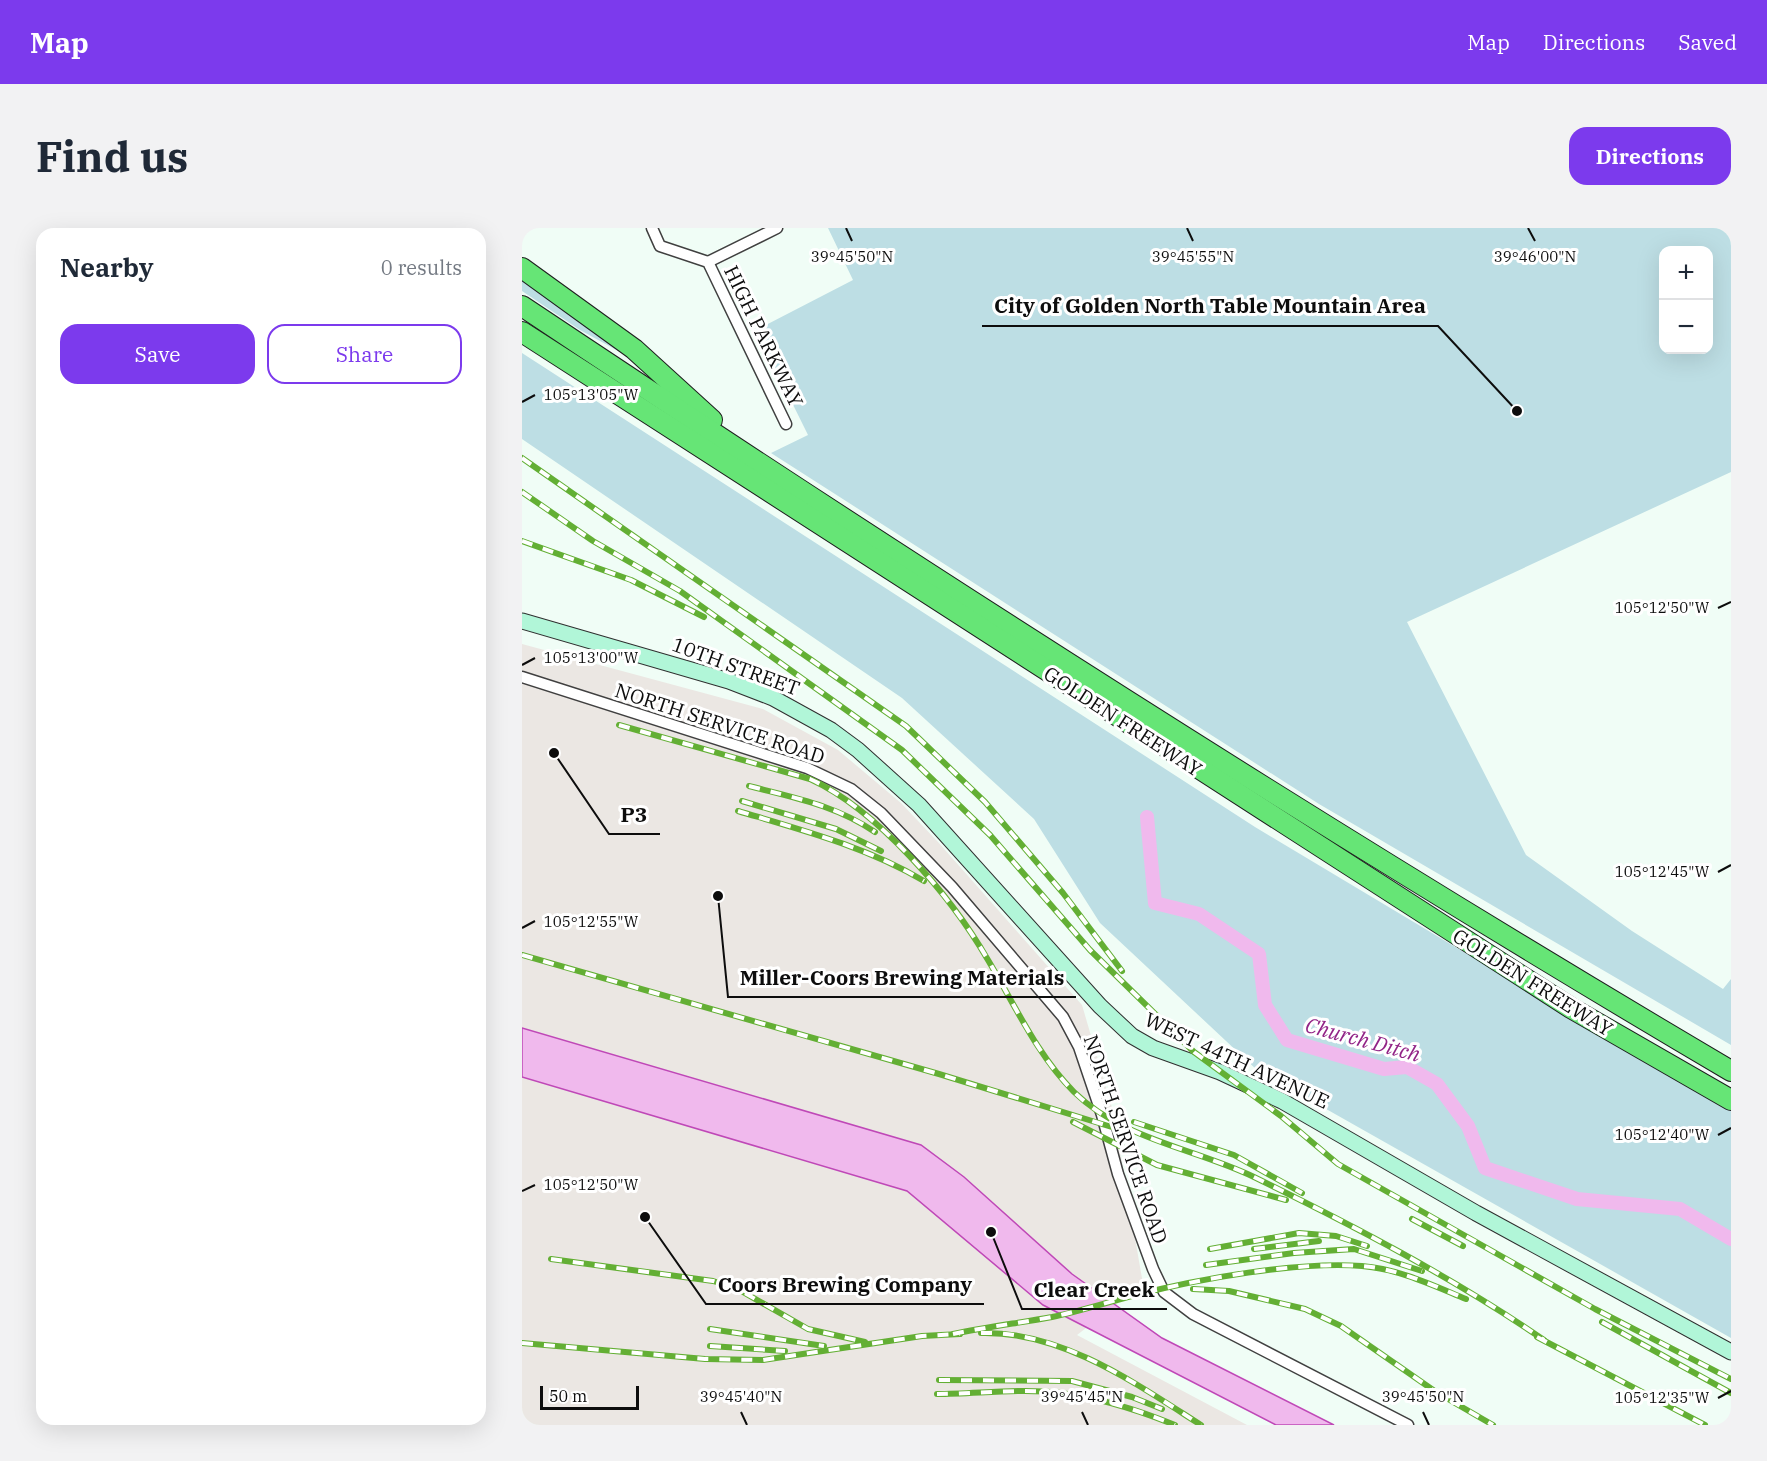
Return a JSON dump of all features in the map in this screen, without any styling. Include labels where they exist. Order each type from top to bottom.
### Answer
[{"type":"highway","points":[[522,268],[634,349],[763,467]]},
{"type":"highway","name":"GOLDEN FREEWAY","points":[[522,306],[763,467],[1185,738],[1731,1071]]},
{"type":"highway","name":"GOLDEN FREEWAY","points":[[522,332],[1561,1002],[1731,1100]]},
{"type":"street","name":"HIGH PARKWAY","points":[[652,228],[660,246],[708,262],[786,424]]},
{"type":"street","points":[[708,262],[777,228]]},
{"type":"street","name":"10TH STREET","points":[[522,621],[696,672],[762,694],[802,712],[858,750]]},
{"type":"street","name":"NORTH SERVICE ROAD","points":[[522,677],[807,768],[851,789],[881,813],[944,878],[1063,1017],[1079,1047],[1138,1235],[1164,1292],[1193,1314],[1408,1425]]},
{"type":"street","name":"WEST 44TH AVENUE","points":[[858,750],[919,805],[1092,998],[1132,1036],[1153,1048],[1220,1072],[1282,1101],[1476,1213],[1731,1352]]},
{"type":"shaded area","points":[[828,228],[1731,228],[1731,472],[1407,622],[1526,855],[1632,931],[1723,989],[1731,979],[1731,1045],[1319,804],[771,453],[808,435],[756,330],[853,280]]},
{"type":"shaded area","points":[[522,274],[631,358],[580,330],[522,291]]},
{"type":"shaded area","points":[[522,353],[1255,827],[1534,994],[1731,1103],[1731,1338],[1257,1070],[1100,923],[1034,819],[902,698],[522,439]]},
{"type":"shaded area","points":[[522,644],[763,709],[838,750],[901,803],[938,842],[1082,1005],[1113,1111],[1143,1284],[1077,1335],[1247,1425],[522,1425]]},
{"type":"shaded area","points":[[522,1028],[921,1145],[964,1177],[1072,1274],[1162,1338],[1334,1425],[1276,1425],[1043,1305],[907,1191],[522,1077]]},
{"type":"waterway","name":"Church Ditch","points":[[1147,817],[1155,903],[1199,914],[1259,954],[1265,1005],[1287,1040],[1384,1069],[1407,1067],[1437,1084],[1468,1126],[1485,1168],[1577,1199],[1680,1209],[1731,1239]]},
{"type":"railway","points":[[522,458],[906,726],[985,802],[1063,893],[1122,971]]},
{"type":"railway","points":[[522,492],[593,541],[680,591],[902,750],[990,835],[1090,950],[1194,1052],[1281,1116],[1338,1164],[1595,1309],[1731,1379]]},
{"type":"railway","points":[[522,541],[631,580],[704,617]]},
{"type":"railway","points":[[619,725],[810,779],[836,793],[886,833],[933,883],[973,935],[1027,1029],[1049,1062],[1074,1092],[1093,1108],[1137,1132],[1231,1167],[1329,1214],[1474,1295],[1544,1340]]},
{"type":"railway","points":[[749,786],[830,809],[875,832]]},
{"type":"railway","points":[[742,801],[836,829],[881,851]]},
{"type":"railway","points":[[738,811],[857,849],[924,881]]},
{"type":"railway","points":[[522,955],[939,1074],[1115,1128]]},
{"type":"railway","points":[[1073,1122],[1157,1165],[1286,1200]]},
{"type":"railway","points":[[1134,1122],[1234,1155],[1302,1193]]},
{"type":"railway","points":[[1412,1219],[1463,1246]]},
{"type":"railway","points":[[1210,1249],[1299,1233],[1336,1236],[1367,1246]]},
{"type":"railway","points":[[1254,1249],[1319,1241]]},
{"type":"railway","points":[[1206,1265],[1294,1253],[1354,1249],[1422,1271]]},
{"type":"railway","points":[[551,1259],[713,1281],[736,1288],[808,1329],[865,1342]]},
{"type":"railway","points":[[953,1334],[1052,1317],[1188,1283],[1308,1266],[1362,1266],[1389,1270],[1466,1299]]},
{"type":"railway","points":[[1193,1289],[1229,1291],[1305,1309],[1341,1326],[1436,1392],[1493,1425]]},
{"type":"railway","points":[[1602,1322],[1731,1393]]},
{"type":"railway","points":[[710,1329],[824,1346]]},
{"type":"railway","points":[[981,1333],[1011,1335],[1069,1350],[1124,1377],[1201,1425]]},
{"type":"railway","points":[[522,1343],[705,1359],[763,1360],[922,1336],[960,1334]]},
{"type":"railway","points":[[1537,1337],[1705,1425]]},
{"type":"railway","points":[[710,1346],[785,1351]]},
{"type":"railway","points":[[939,1380],[1072,1381],[1132,1397],[1162,1409]]},
{"type":"railway","points":[[937,1394],[1015,1391],[1061,1393],[1119,1405],[1175,1425]]},
{"type":"place","name":"City of Golden North Table Mountain Area","points":[[1517,411]]},
{"type":"place","name":"P3","points":[[554,753]]},
{"type":"place","name":"Miller-Coors Brewing Materials","points":[[718,896]]},
{"type":"place","name":"Coors Brewing Company","points":[[645,1217]]},
{"type":"place","name":"Clear Creek","points":[[991,1232]]}]
